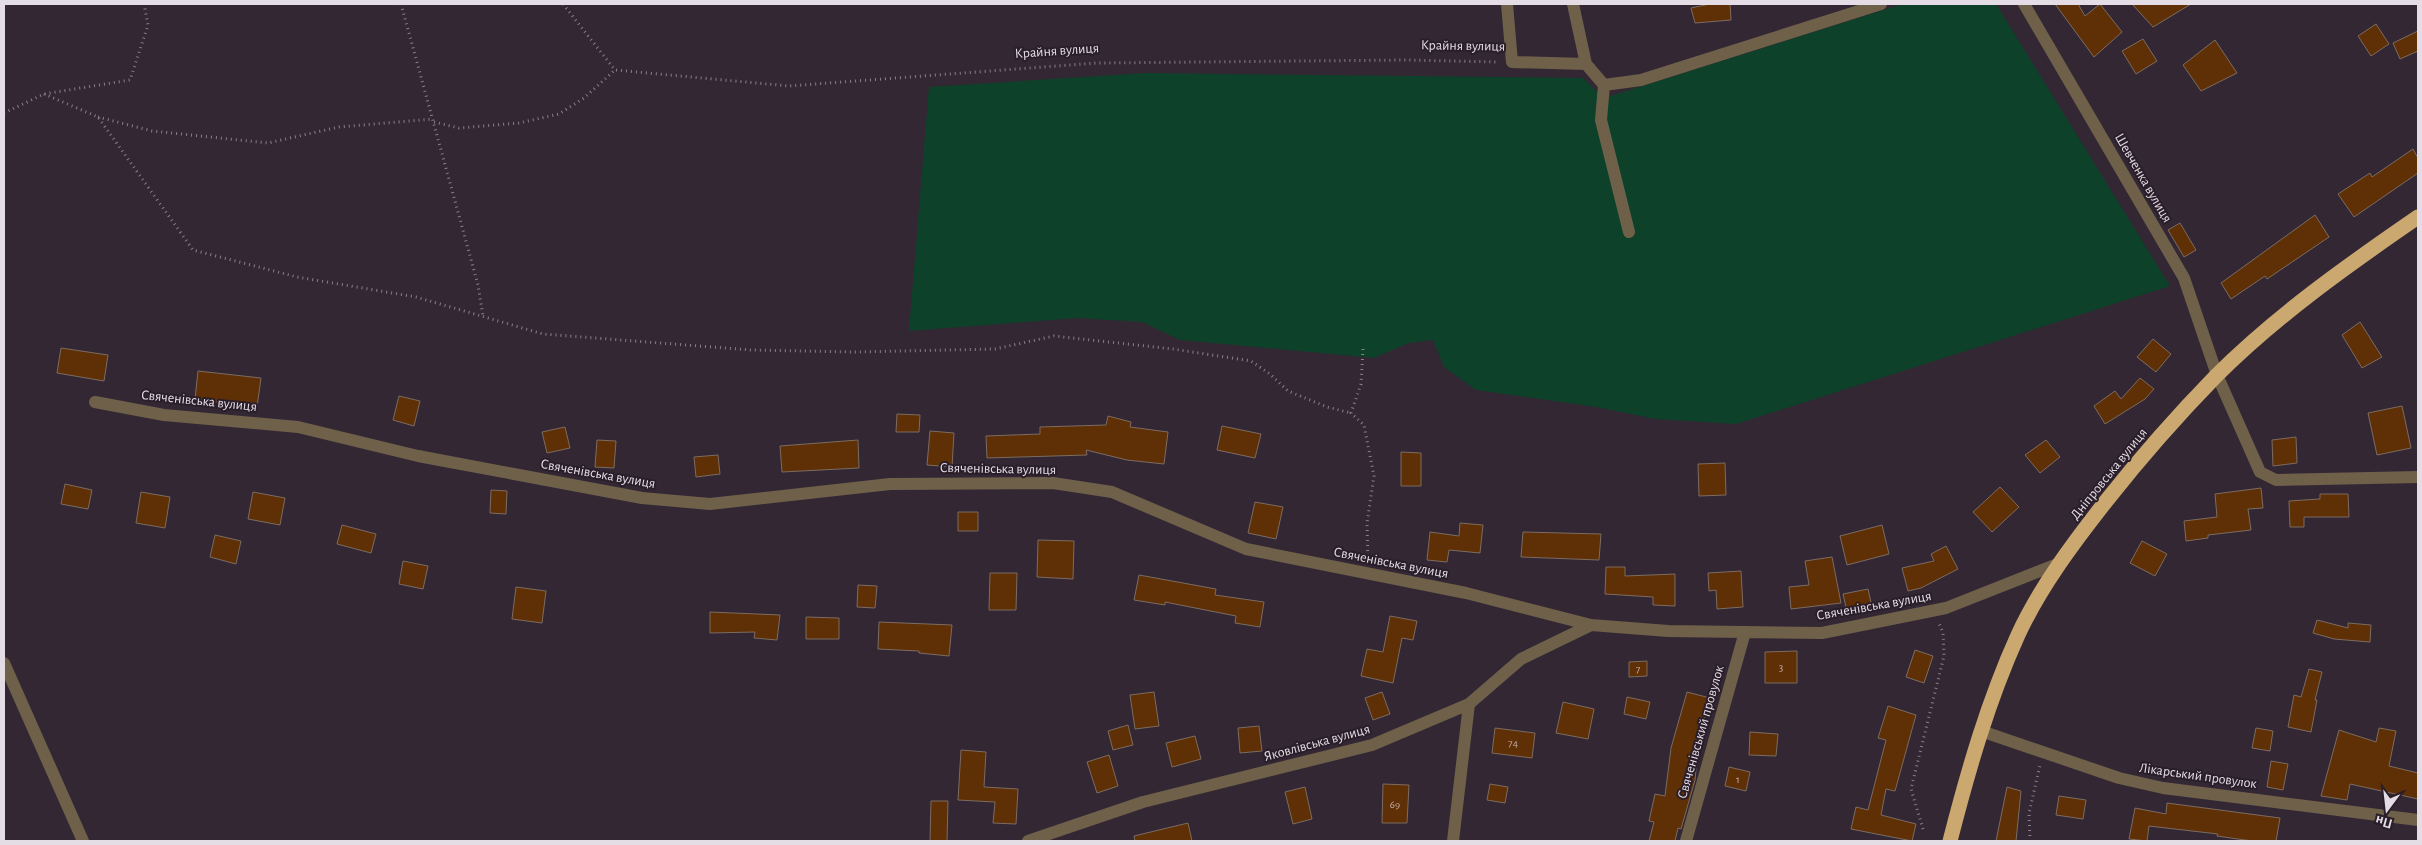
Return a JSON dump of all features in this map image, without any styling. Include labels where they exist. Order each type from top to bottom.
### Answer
[{"type":"highway","name":"Дніпровська вулиця","points":[[1950,841],[1981,731],[1996,687],[2019,634],[2060,563],[2132,469],[2217,376],[2261,335],[2305,299],[2418,217]]},
{"type":"street","points":[[1507,4],[1512,62]]},
{"type":"street","points":[[1573,4],[1586,64],[1604,85],[1601,120],[1629,232]]},
{"type":"street","points":[[1604,85],[1642,80],[1882,4]]},
{"type":"street","name":"Шевченка вулиця","points":[[2024,4],[2184,278],[2217,376],[2260,472],[2276,480],[2418,477]]},
{"type":"street","name":"Крайня вулиця","points":[[1512,62],[1586,64]]},
{"type":"street","name":"Свяченівська вулиця","points":[[96,402],[164,415],[298,427],[418,456],[642,498],[710,504],[890,484],[1053,483],[1112,492],[1246,548],[1466,593],[1591,624],[1668,631],[1822,633],[1946,608],[2060,563]]},
{"type":"street","name":"Яковлівська вулиця","points":[[1028,841],[1143,802],[1372,745],[1469,704],[1521,659],[1591,624]]},
{"type":"street","name":"Свяченівський провулок","points":[[1686,841],[1745,632]]},
{"type":"street","points":[[4,663],[83,841]]},
{"type":"street","points":[[1453,841],[1469,704]]},
{"type":"street","name":"Лікарський провулок","points":[[1981,731],[2119,778],[2163,788],[2418,820]]},
{"type":"path","points":[[4,113],[44,94],[130,80],[148,25],[144,4]]},
{"type":"path","points":[[402,4],[478,285],[483,316]]},
{"type":"path","points":[[44,94],[98,117],[152,131],[268,143],[340,126],[433,120],[459,128],[519,122],[559,114],[584,98],[615,70],[563,4]]},
{"type":"path","name":"Крайня вулиця","points":[[615,70],[790,86],[1097,63],[1405,60],[1512,62]]},
{"type":"path","points":[[98,117],[193,250],[298,276],[416,298],[543,334],[752,350],[855,352],[996,349],[1054,336],[1118,342],[1251,361],[1270,374],[1288,391],[1327,407],[1351,413],[1364,425],[1374,476],[1367,523],[1369,574]]},
{"type":"path","points":[[1351,413],[1360,384],[1363,349]]},
{"type":"path","points":[[1923,829],[1911,789],[1944,656],[1944,634],[1935,611]]},
{"type":"path","points":[[2030,841],[2029,813],[2042,752]]},
{"type":"green space","points":[[1903,4],[1996,4],[2170,286],[1736,424],[1655,419],[1596,407],[1476,390],[1444,367],[1433,340],[1409,343],[1374,358],[1180,340],[1142,322],[1077,318],[909,331],[929,87],[1145,73],[1583,78],[1604,98]]},
{"type":"building","points":[[1710,4],[1730,4],[1731,20],[1695,23],[1691,8]]},
{"type":"building","points":[[2055,4],[2078,4],[2085,16],[2100,4],[2122,32],[2094,57]]},
{"type":"building","points":[[2132,4],[2191,4],[2153,27]]},
{"type":"building","points":[[2376,24],[2389,44],[2371,56],[2358,36]]},
{"type":"building","points":[[2418,31],[2418,51],[2400,59],[2393,43]]},
{"type":"building","points":[[2143,39],[2157,61],[2136,74],[2122,51]]},
{"type":"building","points":[[2215,40],[2237,73],[2201,91],[2183,65]]},
{"type":"building","points":[[2413,149],[2418,158],[2418,173],[2354,217],[2338,194],[2370,173],[2372,177]]},
{"type":"building","points":[[2315,215],[2329,237],[2267,279],[2265,276],[2231,299],[2221,283]]},
{"type":"building","points":[[2180,223],[2196,250],[2184,257],[2168,230]]},
{"type":"building","points":[[2360,322],[2382,357],[2362,368],[2342,335]]},
{"type":"building","points":[[2153,339],[2171,354],[2156,372],[2137,357]]},
{"type":"building","points":[[61,348],[108,355],[104,381],[57,373]]},
{"type":"building","points":[[198,371],[261,378],[257,407],[195,399]]},
{"type":"building","points":[[2140,378],[2154,389],[2145,399],[2105,424],[2094,406],[2115,391],[2121,399]]},
{"type":"building","points":[[399,396],[420,401],[414,426],[393,420]]},
{"type":"building","points":[[2402,406],[2411,448],[2377,455],[2368,413]]},
{"type":"building","points":[[897,414],[920,415],[919,432],[896,432]]},
{"type":"building","points":[[1108,416],[1131,422],[1130,427],[1168,432],[1164,464],[1127,460],[1086,450],[1087,455],[987,458],[986,436],[1040,434],[1040,427],[1106,425]]},
{"type":"building","points":[[1222,426],[1261,434],[1255,458],[1217,450]]},
{"type":"building","points":[[565,427],[570,448],[547,453],[542,432]]},
{"type":"building","points":[[930,431],[954,433],[952,467],[927,465]]},
{"type":"building","points":[[2296,437],[2297,463],[2273,466],[2272,440]]},
{"type":"building","points":[[597,440],[616,441],[614,468],[595,467]]},
{"type":"building","points":[[858,440],[859,468],[782,472],[780,446]]},
{"type":"building","points":[[2046,440],[2060,457],[2040,473],[2025,455]]},
{"type":"building","points":[[1401,452],[1421,453],[1421,486],[1401,486]]},
{"type":"building","points":[[718,455],[720,474],[696,477],[694,457]]},
{"type":"building","points":[[1725,463],[1726,495],[1699,496],[1698,464]]},
{"type":"building","points":[[65,484],[92,490],[88,509],[61,504]]},
{"type":"building","points":[[2000,487],[2019,507],[1992,532],[1973,512]]},
{"type":"building","points":[[2261,488],[2263,508],[2248,509],[2251,530],[2208,535],[2208,538],[2186,541],[2184,521],[2217,517],[2215,494]]},
{"type":"building","points":[[491,490],[507,491],[506,514],[490,513]]},
{"type":"building","points":[[141,492],[170,497],[165,528],[136,523]]},
{"type":"building","points":[[253,492],[285,498],[280,525],[248,519]]},
{"type":"building","points":[[2320,494],[2348,494],[2349,517],[2304,517],[2304,527],[2290,527],[2289,501],[2320,499]]},
{"type":"building","points":[[1255,502],[1283,507],[1276,539],[1248,533]]},
{"type":"building","points":[[958,512],[978,512],[978,531],[958,531]]},
{"type":"building","points":[[1460,523],[1483,525],[1480,553],[1449,550],[1447,562],[1427,560],[1430,532],[1459,536]]},
{"type":"building","points":[[342,525],[376,534],[371,553],[337,544]]},
{"type":"building","points":[[1882,525],[1889,554],[1847,565],[1840,536]]},
{"type":"building","points":[[1523,532],[1601,534],[1599,560],[1521,557]]},
{"type":"building","points":[[215,535],[241,541],[236,564],[210,557]]},
{"type":"building","points":[[1038,540],[1074,541],[1073,579],[1037,577]]},
{"type":"building","points":[[2142,541],[2167,554],[2155,576],[2130,563]]},
{"type":"building","points":[[1946,546],[1958,569],[1921,588],[1908,591],[1902,568],[1934,561],[1931,554]]},
{"type":"building","points":[[1832,557],[1841,603],[1791,609],[1789,587],[1809,585],[1805,561]]},
{"type":"building","points":[[403,561],[428,566],[423,589],[399,584]]},
{"type":"building","points":[[1606,567],[1625,567],[1625,576],[1675,574],[1675,606],[1653,605],[1653,597],[1605,594]]},
{"type":"building","points":[[1741,571],[1743,607],[1717,609],[1716,590],[1709,591],[1708,573]]},
{"type":"building","points":[[990,573],[1017,573],[1016,610],[989,610]]},
{"type":"building","points":[[1139,575],[1216,589],[1215,595],[1264,602],[1260,627],[1235,623],[1236,616],[1165,602],[1165,605],[1134,600]]},
{"type":"building","points":[[858,585],[877,586],[875,608],[857,607]]},
{"type":"building","points":[[516,587],[546,591],[542,623],[512,619]]},
{"type":"building","points":[[1868,589],[1872,607],[1847,612],[1843,594]]},
{"type":"building","points":[[710,612],[780,615],[777,640],[754,638],[755,632],[710,633]]},
{"type":"building","points":[[1390,616],[1417,621],[1413,640],[1402,638],[1393,683],[1361,676],[1367,649],[1383,652]]},
{"type":"building","points":[[806,617],[839,618],[839,639],[806,639]]},
{"type":"building","points":[[2317,620],[2348,628],[2348,623],[2371,625],[2370,642],[2334,639],[2313,633]]},
{"type":"building","points":[[879,622],[952,625],[949,656],[919,653],[919,651],[878,649]]},
{"type":"building","points":[[1915,650],[1933,656],[1924,683],[1906,677]]},
{"type":"building","points":[[1797,651],[1797,683],[1765,683],[1765,652]]},
{"type":"building","points":[[1647,661],[1647,676],[1629,677],[1629,662]]},
{"type":"building","points":[[2309,669],[2322,672],[2315,700],[2317,700],[2311,732],[2288,727],[2294,695],[2301,697]]},
{"type":"building","points":[[1154,692],[1159,726],[1135,729],[1130,695]]},
{"type":"building","points":[[1382,692],[1390,714],[1373,720],[1365,698]]},
{"type":"building","points":[[1687,692],[1710,698],[1696,749],[1698,749],[1695,780],[1681,829],[1678,828],[1675,841],[1649,841],[1654,822],[1649,821],[1655,794],[1665,796],[1671,748]]},
{"type":"building","points":[[1627,697],[1650,702],[1646,719],[1624,714]]},
{"type":"building","points":[[1563,702],[1594,709],[1588,739],[1556,733]]},
{"type":"building","points":[[1888,706],[1916,715],[1895,791],[1886,789],[1881,815],[1916,824],[1912,841],[1851,829],[1856,807],[1868,810],[1886,740],[1878,738]]},
{"type":"building","points":[[1128,725],[1133,745],[1113,750],[1108,731]]},
{"type":"building","points":[[1259,726],[1262,751],[1240,753],[1238,728]]},
{"type":"building","points":[[1495,728],[1535,733],[1532,758],[1492,753]]},
{"type":"building","points":[[2256,728],[2273,731],[2270,751],[2252,748]]},
{"type":"building","points":[[2379,728],[2396,731],[2389,766],[2418,773],[2418,799],[2350,784],[2347,800],[2321,796],[2339,730],[2376,742]]},
{"type":"building","points":[[1750,732],[1778,734],[1776,756],[1749,755]]},
{"type":"building","points":[[1195,736],[1201,759],[1172,767],[1166,743]]},
{"type":"building","points":[[961,750],[986,752],[984,787],[1018,789],[1016,824],[993,823],[995,802],[958,800]]},
{"type":"building","points":[[1109,755],[1118,786],[1097,793],[1087,762]]},
{"type":"building","points":[[2271,761],[2288,764],[2283,790],[2267,787]]},
{"type":"building","points":[[1729,767],[1750,772],[1746,791],[1725,786]]},
{"type":"building","points":[[1383,784],[1409,785],[1407,823],[1382,823]]},
{"type":"building","points":[[1490,784],[1508,787],[1505,803],[1487,800]]},
{"type":"building","points":[[1305,787],[1312,819],[1293,824],[1285,792]]},
{"type":"building","points":[[2007,787],[2021,791],[2016,841],[1996,841]]},
{"type":"building","points":[[2059,796],[2086,800],[2083,819],[2056,815]]},
{"type":"building","points":[[931,801],[948,801],[947,841],[930,841]]},
{"type":"building","points":[[2167,803],[2280,818],[2276,841],[2252,841],[2217,836],[2218,834],[2149,826],[2147,841],[2129,839],[2135,808],[2166,814]]},
{"type":"building","points":[[1188,823],[1192,841],[1135,841],[1134,836]]}]
